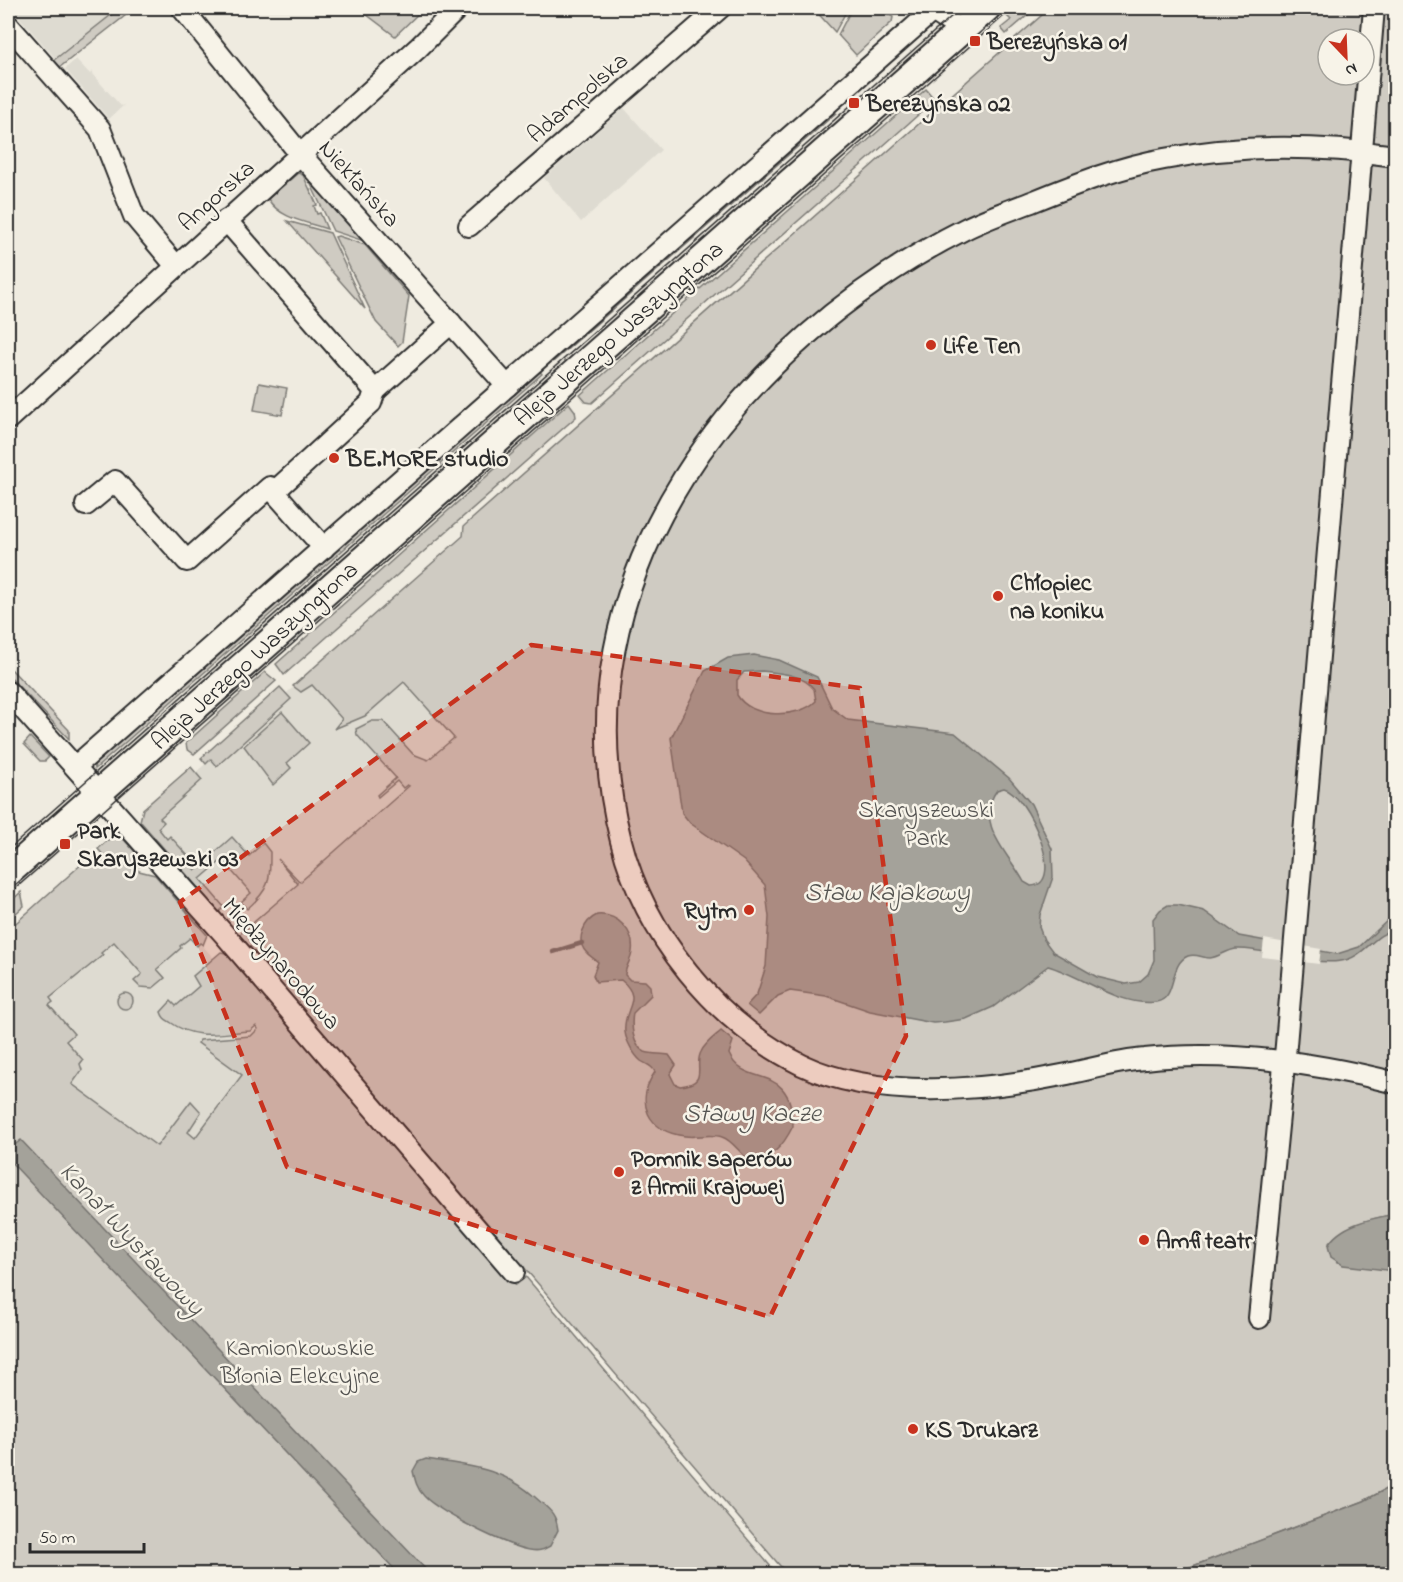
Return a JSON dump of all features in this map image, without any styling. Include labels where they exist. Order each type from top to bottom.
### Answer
[{"type":"main road","name":"Aleja Jerzego Waszyngtona","points":[[8,873],[987,8]]},
{"type":"street","name":"Niekłańska","points":[[182,8],[300,154],[507,386]]},
{"type":"street","name":"Angorska","points":[[8,419],[419,47],[458,8]]},
{"type":"street","name":"Adampolska","points":[[469,226],[720,8]]},
{"type":"street","points":[[932,8],[962,30]]},
{"type":"street","name":"Aleja Jerzego Waszyngtona","points":[[76,766],[932,8]]},
{"type":"street","points":[[1259,1318],[1285,1061],[1374,8]]},
{"type":"street","points":[[8,25],[100,129],[134,216],[176,266]]},
{"type":"street","points":[[1395,156],[1361,152],[1251,148],[1208,151],[1160,159],[1109,172],[965,229],[871,286],[793,348],[743,395],[708,440],[668,502],[642,554],[621,622],[610,684],[609,782],[620,837],[633,881],[671,950],[701,988],[753,1034],[778,1052],[803,1065],[840,1078],[923,1088],[994,1085],[1059,1076],[1142,1059],[1216,1054],[1285,1061],[1395,1083]]},
{"type":"street","points":[[226,220],[375,391]]},
{"type":"street","points":[[274,492],[371,403],[375,391],[451,323]]},
{"type":"street","points":[[86,506],[115,481],[186,561],[270,487],[324,548]]},
{"type":"street","name":"Międzynarodowa","points":[[8,692],[99,792],[514,1272]]},
{"type":"highlighted area","points":[[531,645],[860,688],[906,1036],[770,1317],[287,1167],[180,902]]},
{"type":"shaded area","points":[[11,8],[120,8],[55,58]]},
{"type":"shaded area","points":[[76,59],[90,74],[93,71],[92,74],[121,106],[124,105],[109,119],[65,69]]},
{"type":"shaded area","points":[[624,108],[661,150],[581,222],[544,178]]},
{"type":"shaded area","points":[[313,670],[409,673],[465,737],[239,935],[140,821]]},
{"type":"shaded area","points":[[147,881],[283,1039],[184,1182],[78,1103],[28,1016]]},
{"type":"green space","points":[[120,8],[135,8],[60,67],[54,60]]},
{"type":"green space","points":[[358,8],[424,8],[395,36]]},
{"type":"green space","points":[[813,8],[848,8],[835,32]]},
{"type":"green space","points":[[852,8],[878,8],[893,17],[892,22],[856,55],[838,35]]},
{"type":"green space","points":[[1017,8],[1036,8],[1006,34],[1001,28],[1011,20],[1007,16]]},
{"type":"green space","name":"Skaryszewski Park","points":[[1050,8],[1395,8],[1395,1214],[1351,1227],[1329,1243],[1337,1262],[1395,1271],[1395,1484],[1364,1501],[1172,1574],[787,1574],[239,935],[298,884],[278,859],[300,882],[409,786],[403,788],[397,781],[378,797],[377,795],[396,778],[357,735],[356,729],[372,721],[383,721],[413,754],[428,760],[454,738],[404,682],[365,716],[334,729],[342,719],[312,685],[301,692],[293,686],[463,536],[464,526]]},
{"type":"green space","points":[[926,89],[935,100],[592,403],[586,402],[580,395]]},
{"type":"green space","points":[[832,108],[836,113],[553,362],[549,358]]},
{"type":"green space","points":[[298,173],[303,175],[317,205],[314,206],[317,214],[320,213],[327,229],[303,222],[279,211],[268,199]]},
{"type":"green space","points":[[307,176],[364,241],[333,231]]},
{"type":"green space","points":[[287,221],[330,233],[365,309]]},
{"type":"green space","points":[[335,237],[365,245],[409,296],[402,342],[398,346],[376,322]]},
{"type":"green space","points":[[538,369],[542,374],[95,769],[93,759]]},
{"type":"green space","points":[[259,383],[287,388],[282,415],[254,410]]},
{"type":"green space","points":[[569,403],[576,417],[284,675],[276,664]]},
{"type":"green space","points":[[11,669],[69,730],[69,739],[8,675]]},
{"type":"green space","points":[[265,672],[276,681],[194,754],[187,749],[186,743]]},
{"type":"green space","points":[[280,687],[291,699],[217,766],[211,759],[206,764],[201,758]]},
{"type":"green space","points":[[282,712],[309,743],[287,763],[291,768],[273,785],[244,746]]},
{"type":"green space","points":[[30,737],[49,757],[45,761],[40,761],[24,744]]},
{"type":"green space","points":[[191,767],[202,780],[160,818],[164,822],[158,828],[167,839],[170,836],[188,856],[185,859],[195,870],[232,837],[249,856],[263,843],[270,852],[269,878],[260,896],[247,909],[241,902],[251,893],[222,860],[200,879],[224,907],[219,912],[140,821],[143,809]]},
{"type":"green space","name":"Kamionkowskie Błonia Elekcyjne","points":[[117,832],[147,865],[135,867],[139,871],[155,875],[207,935],[203,945],[200,943],[197,946],[190,938],[180,946],[181,948],[157,969],[165,978],[153,988],[140,987],[134,981],[142,974],[114,942],[101,953],[103,955],[50,998],[53,1002],[49,1005],[74,1034],[66,1041],[83,1060],[80,1064],[82,1070],[72,1084],[157,1146],[191,1101],[201,1112],[188,1132],[195,1138],[242,1075],[198,1043],[200,1040],[251,1036],[258,1029],[256,1026],[250,1031],[199,1034],[180,1028],[165,1019],[161,1012],[171,1001],[176,1006],[199,986],[193,976],[221,952],[231,954],[516,1285],[526,1277],[777,1574],[8,1574],[8,930],[95,852],[101,859],[104,856],[98,849]]},
{"type":"green space","points":[[21,892],[24,906],[8,920],[8,904]]},
{"type":"green space","points":[[122,993],[128,993],[133,1001],[131,1007],[122,1009],[117,1004],[117,998]]},
{"type":"water","name":"Staw Kajakowy","points":[[754,655],[779,660],[817,677],[832,708],[848,720],[955,733],[1009,778],[1031,804],[1052,849],[1053,877],[1040,915],[1039,927],[1044,940],[1053,952],[1097,977],[1126,984],[1139,982],[1148,974],[1154,960],[1153,919],[1160,910],[1168,905],[1204,911],[1239,936],[1337,954],[1359,947],[1388,920],[1395,919],[1395,930],[1381,936],[1356,955],[1341,961],[1315,961],[1248,949],[1236,949],[1210,958],[1188,956],[1178,966],[1167,995],[1156,1002],[1128,1000],[1048,966],[993,1007],[966,1019],[933,1023],[870,1011],[826,996],[790,991],[778,996],[759,1015],[747,1005],[757,994],[766,966],[769,917],[765,885],[744,861],[690,823],[682,813],[671,738],[705,671],[728,658]],"holes":[[[762,671],[790,675],[803,680],[814,689],[816,701],[808,707],[787,713],[775,714],[753,709],[737,695],[737,680],[744,672]],[[1004,788],[1023,805],[1040,838],[1045,856],[1046,871],[1041,882],[1031,886],[1024,882],[1003,850],[991,826],[989,814],[991,802],[997,790]]]},
{"type":"water","name":"Stawy Kacze","points":[[597,915],[612,917],[624,925],[632,945],[625,975],[630,980],[645,981],[650,986],[651,995],[633,1013],[632,1029],[637,1045],[645,1052],[669,1055],[676,1065],[670,1074],[675,1084],[680,1086],[689,1084],[698,1078],[701,1052],[707,1043],[721,1031],[733,1041],[729,1054],[736,1065],[777,1084],[785,1092],[791,1105],[793,1126],[776,1151],[763,1157],[747,1158],[732,1143],[722,1137],[672,1133],[662,1129],[654,1122],[648,1114],[646,1094],[655,1072],[651,1066],[641,1061],[636,1055],[625,1032],[626,1017],[632,999],[631,993],[621,980],[596,982],[593,975],[598,962],[586,952],[581,942],[582,931]]},
{"type":"water","points":[[21,1140],[430,1574],[399,1574],[8,1159],[8,1150]]},
{"type":"water","points":[[1395,1214],[1395,1271],[1343,1265],[1331,1257],[1328,1246],[1340,1232],[1358,1223]]},
{"type":"water","points":[[426,1459],[484,1469],[510,1479],[522,1487],[547,1508],[555,1519],[558,1530],[550,1546],[543,1550],[531,1550],[499,1540],[462,1522],[432,1503],[420,1490],[413,1471],[418,1462]]},
{"type":"water","points":[[1395,1484],[1395,1574],[1172,1574],[1364,1501]]},
{"type":"pier","points":[[1264,939],[1321,949],[1319,964],[1262,957]]},
{"type":"waterway","points":[[553,952],[582,943]]},
{"type":"tram line","points":[[8,850],[961,8]]},
{"type":"tram line","points":[[8,895],[1013,8]]},
{"type":"place","name":"Berezyńska 01","points":[[975,41]]},
{"type":"place","name":"Berezyńska 02","points":[[854,103]]},
{"type":"place","name":"Life Ten","points":[[931,345]]},
{"type":"place","name":"BE.MORE studio","points":[[334,458]]},
{"type":"place","name":"Chłopiec na koniku","points":[[998,596]]},
{"type":"place","name":"Park Skaryszewski 03","points":[[65,844]]},
{"type":"place","name":"Rytm","points":[[749,910]]},
{"type":"place","name":"Pomnik saperów z Armii Krajowej","points":[[619,1172]]},
{"type":"place","name":"Amfiteatr","points":[[1144,1240]]},
{"type":"place","name":"KS Drukarz","points":[[913,1429]]},
{"type":"water label","name":"Kanał Wystawowy","points":[[133,1238]]}]
